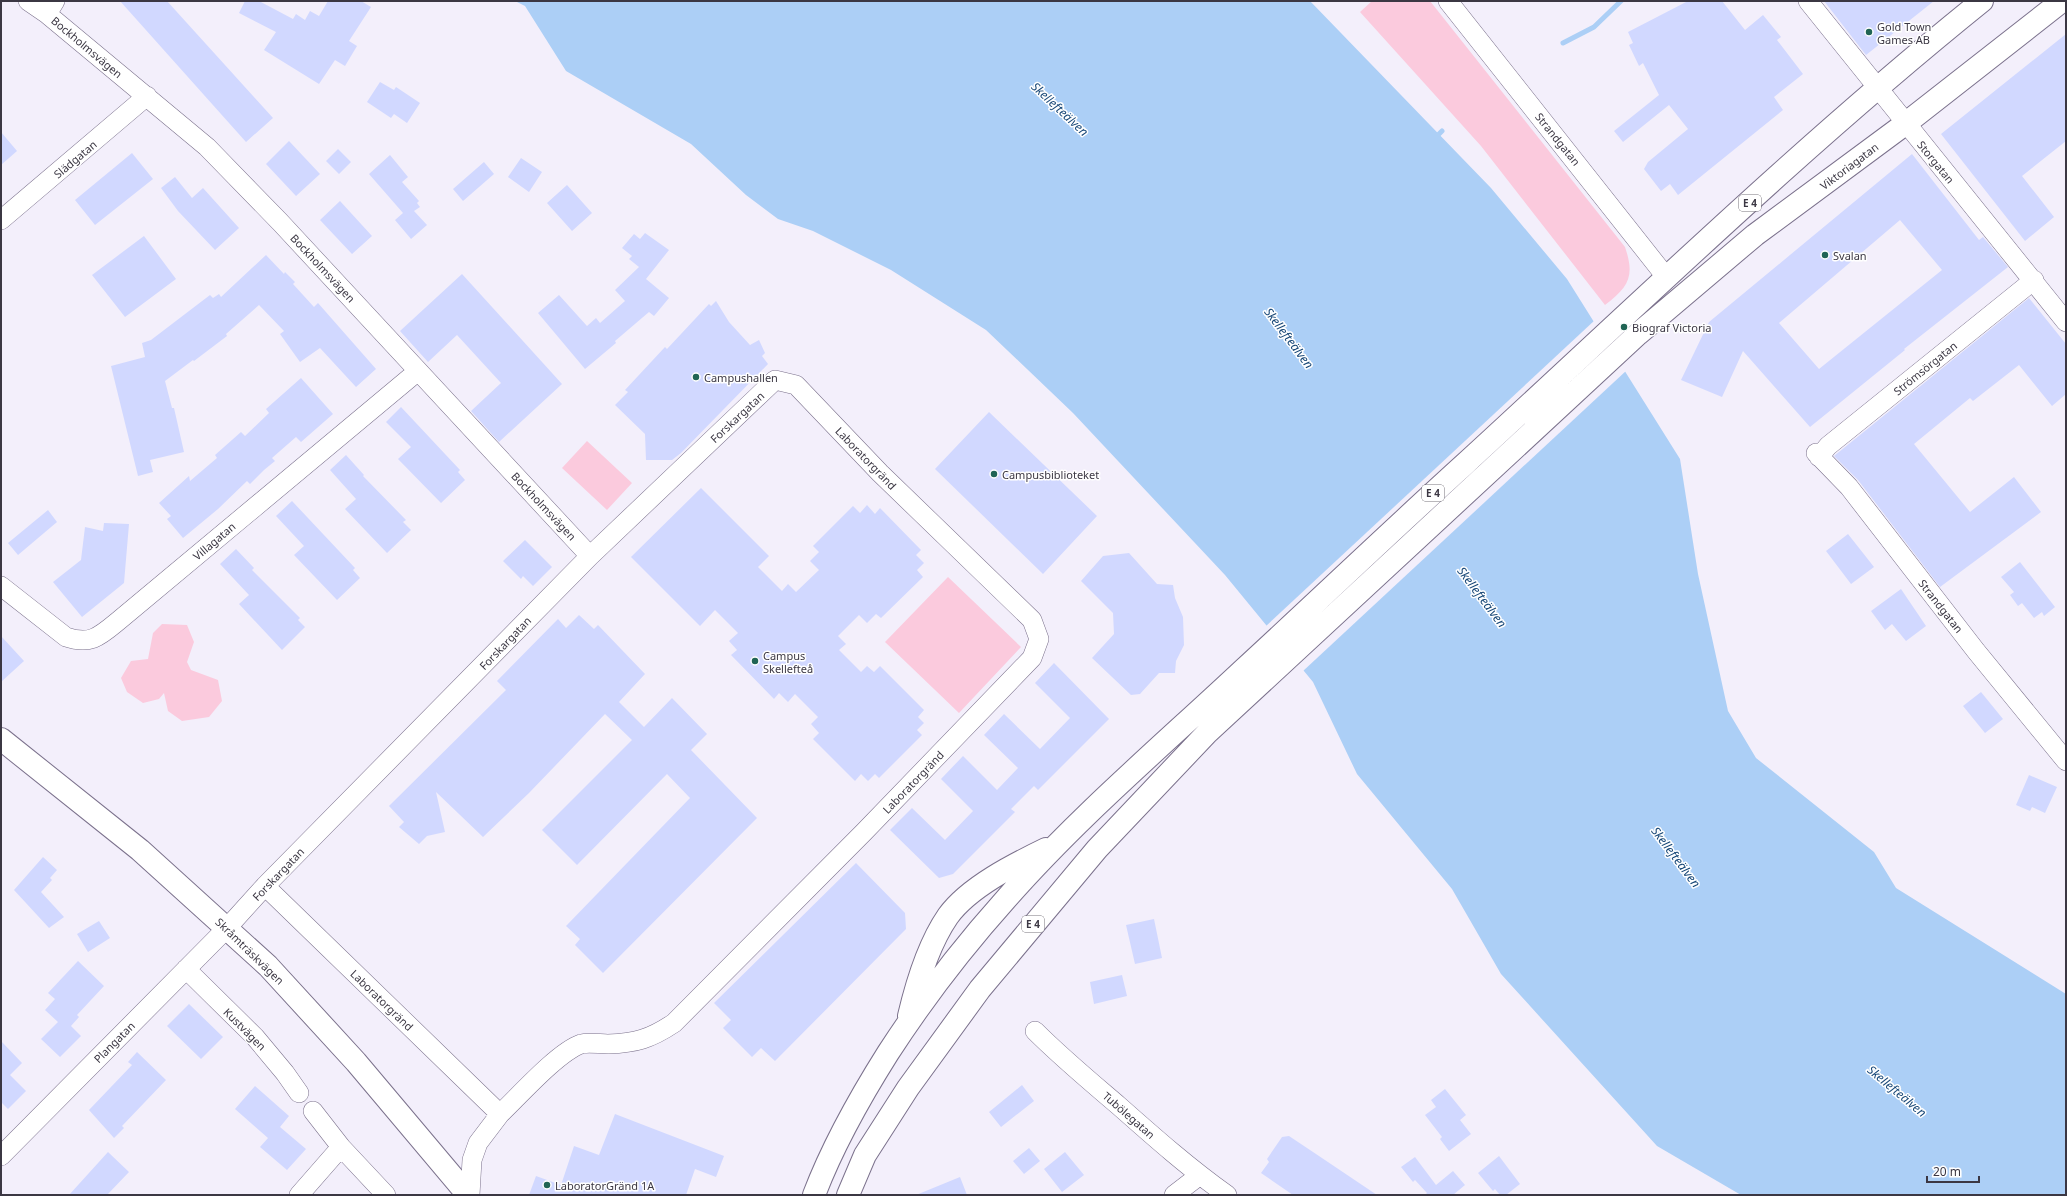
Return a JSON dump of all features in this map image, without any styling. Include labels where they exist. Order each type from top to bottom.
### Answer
[{"type":"main road","name":"E 4","points":[[848,1195],[865,1155],[904,1095],[985,983],[1059,893],[1132,811],[1207,734],[1631,326],[1668,278],[1876,88],[1982,1]]},
{"type":"main road","name":"Viktoriagatan","points":[[1631,326],[1905,124],[2062,1]]},
{"type":"main road","name":"E 4","points":[[814,1195],[823,1170],[858,1101],[908,1023],[961,952],[1007,897],[1060,842],[1376,545],[1631,326]]},
{"type":"main road","name":"Skråmträskvägen","points":[[1,739],[140,850],[268,966],[356,1062],[469,1195]]},
{"type":"main road","points":[[908,1023],[916,983],[948,916],[975,890],[1010,867],[1060,842]]},
{"type":"street","name":"Bockholmsvägen","points":[[28,1],[51,7],[147,96],[207,147],[280,222],[590,556]]},
{"type":"street","name":"Strandgatan","points":[[1448,1],[1668,278]]},
{"type":"street","name":"Storgatan","points":[[1808,1],[1876,88],[2034,280],[2066,322]]},
{"type":"street","name":"Slädgatan","points":[[1,220],[147,96]]},
{"type":"street","name":"Strömsörgatan","points":[[1817,455],[2034,280]]},
{"type":"street","name":"Villagatan","points":[[1,586],[66,637],[84,641],[98,636],[418,371]]},
{"type":"street","name":"Forskargatan","points":[[227,928],[265,886],[590,556],[775,380],[796,385]]},
{"type":"street","name":"Laboratorgränd","points":[[469,1195],[472,1160],[478,1143],[500,1114],[564,1053],[582,1044],[627,1044],[639,1041],[654,1036],[674,1023],[864,832],[1032,658],[1037,649],[1039,638],[1032,620],[880,473],[796,385]]},
{"type":"street","name":"Strandgatan","points":[[1817,455],[1849,488],[1976,651],[2066,761]]},
{"type":"street","name":"Laboratorgränd","points":[[265,886],[500,1114]]},
{"type":"street","name":"Plangatan","points":[[1,1156],[227,928]]},
{"type":"street","name":"Kustvägen","points":[[186,969],[255,1037],[285,1073],[299,1093]]},
{"type":"street","name":"Tubölegatan","points":[[1035,1031],[1055,1051],[1200,1175],[1227,1195]]},
{"type":"street","points":[[313,1111],[341,1147],[386,1195]]},
{"type":"street","points":[[299,1195],[341,1147]]},
{"type":"street","points":[[1174,1195],[1200,1175]]},
{"type":"shaded area","points":[[1372,1],[1430,1],[1625,247],[1629,266],[1628,280],[1625,286],[1613,299],[1605,305],[1481,146],[1360,12]]},
{"type":"shaded area","points":[[587,441],[632,483],[607,510],[562,468]]},
{"type":"shaded area","points":[[948,577],[1021,647],[959,713],[885,642]]},
{"type":"shaded area","points":[[162,624],[187,625],[194,642],[187,662],[191,670],[218,680],[222,701],[209,717],[182,721],[168,711],[164,693],[159,699],[143,703],[127,692],[121,678],[131,661],[148,659],[153,633]]},
{"type":"water","name":"Skellefteälven","points":[[515,1],[1310,1],[1491,188],[1567,279],[1680,459],[1698,574],[1728,711],[1756,758],[1874,852],[1896,888],[2066,994],[2066,1195],[1741,1195],[1657,1146],[1501,974],[1452,889],[1357,774],[1313,682],[1225,575],[1073,413],[986,330],[891,270],[813,231],[778,219],[746,195],[691,144],[566,71],[525,6]]},
{"type":"pier","points":[[1595,320],[1627,370],[1302,672],[1265,627]]},
{"type":"building","points":[[120,1],[167,1],[273,118],[246,142]]},
{"type":"building","points":[[245,1],[259,1],[293,19],[296,14],[305,20],[310,11],[319,16],[328,1],[361,1],[371,7],[349,41],[357,46],[345,66],[335,60],[319,84],[264,50],[276,32],[239,13]]},
{"type":"building","points":[[1688,1],[1722,1],[1745,30],[1763,15],[1781,37],[1777,40],[1803,74],[1774,97],[1783,110],[1678,195],[1670,184],[1661,191],[1644,169],[1648,162],[1688,129],[1669,105],[1623,142],[1614,131],[1659,95],[1643,63],[1639,66],[1629,45],[1633,43],[1628,32]]},
{"type":"building","points":[[1824,1],[1934,1],[1866,55]]},
{"type":"building","points":[[2066,34],[2066,141],[2022,176],[2054,217],[2025,241],[1941,134]]},
{"type":"building","points":[[380,82],[394,90],[396,87],[420,103],[407,123],[394,114],[391,118],[367,102]]},
{"type":"building","points":[[1,132],[17,151],[1,165]]},
{"type":"building","points":[[289,141],[320,174],[296,196],[266,164]]},
{"type":"building","points":[[338,149],[351,162],[339,174],[326,161]]},
{"type":"building","points":[[132,153],[153,179],[95,225],[75,200]]},
{"type":"building","points":[[1912,154],[1979,240],[1983,237],[2008,267],[1904,349],[1905,350],[1810,427],[1743,351],[1722,397],[1681,380],[1709,322]],"holes":[[[1900,220],[1942,270],[1819,369],[1779,323]]]},
{"type":"building","points":[[390,155],[408,177],[402,182],[419,201],[417,203],[420,207],[414,211],[427,225],[411,239],[395,220],[403,213],[369,174]]},
{"type":"building","points":[[521,158],[542,172],[529,192],[508,177]]},
{"type":"building","points":[[484,162],[494,174],[463,201],[453,189]]},
{"type":"building","points":[[175,177],[192,198],[203,188],[239,228],[215,250],[178,211],[161,188]]},
{"type":"building","points":[[567,185],[592,213],[572,231],[547,203]]},
{"type":"building","points":[[340,201],[372,236],[352,254],[320,220]]},
{"type":"building","points":[[645,233],[669,250],[646,279],[669,298],[654,316],[649,312],[615,341],[616,343],[585,369],[538,313],[559,295],[587,326],[596,318],[600,323],[625,301],[615,290],[639,267],[629,259],[632,256],[622,248],[634,234],[640,239]]},
{"type":"building","points":[[144,236],[176,279],[125,317],[92,275]]},
{"type":"building","points":[[266,255],[284,274],[285,272],[295,282],[293,284],[314,307],[318,303],[376,369],[356,387],[320,348],[300,362],[280,334],[284,331],[259,305],[226,334],[227,336],[165,381],[172,408],[174,408],[184,452],[150,460],[153,472],[138,476],[111,366],[145,357],[142,343],[151,340],[210,295],[213,298],[219,294],[221,297]]},
{"type":"building","points":[[462,274],[562,384],[499,442],[471,411],[501,383],[457,335],[428,362],[400,331]]},
{"type":"building","points":[[2029,298],[2066,344],[2066,394],[2052,406],[2019,365],[1973,401],[1970,398],[1914,444],[1970,512],[2014,477],[2041,512],[1940,587],[1858,480],[1834,456]]},
{"type":"building","name":"Campushallen","points":[[716,301],[729,322],[750,345],[759,340],[765,353],[762,356],[768,364],[681,453],[672,460],[646,460],[645,434],[615,405],[628,392],[625,390],[665,347],[667,349],[709,304],[711,306]]},
{"type":"building","points":[[301,378],[333,414],[301,442],[296,437],[272,458],[275,461],[250,484],[247,481],[218,509],[183,538],[167,519],[171,516],[159,503],[189,476],[190,481],[217,458],[215,455],[241,432],[245,436],[269,413],[266,409]]},
{"type":"building","points":[[401,407],[460,470],[458,472],[465,480],[441,503],[398,459],[411,447],[386,422]]},
{"type":"building","points":[[989,412],[1097,516],[1043,574],[935,469]]},
{"type":"building","points":[[346,455],[364,475],[363,476],[406,520],[403,522],[411,530],[387,553],[345,509],[356,499],[330,470]]},
{"type":"building","points":[[701,488],[769,556],[758,567],[782,591],[788,584],[796,592],[819,570],[810,561],[819,552],[813,546],[853,506],[860,513],[867,505],[875,514],[880,508],[921,550],[916,555],[924,563],[917,570],[923,577],[881,618],[876,614],[867,623],[859,615],[838,636],[846,644],[839,650],[861,672],[867,666],[874,672],[880,666],[924,710],[918,717],[924,723],[917,730],[922,735],[879,778],[875,774],[868,781],[861,774],[855,781],[813,739],[819,733],[811,724],[818,717],[795,694],[788,702],[779,693],[774,699],[731,655],[737,650],[729,641],[738,633],[715,610],[700,626],[631,557]]},
{"type":"building","points":[[292,501],[355,568],[353,570],[360,578],[337,600],[294,555],[304,546],[276,516]]},
{"type":"building","points":[[48,510],[57,522],[18,555],[8,543]]},
{"type":"building","points":[[104,523],[129,524],[124,583],[82,617],[53,582],[81,560],[85,527],[103,531]]},
{"type":"building","points":[[1848,534],[1874,567],[1851,584],[1826,551]]},
{"type":"building","points":[[525,540],[552,567],[533,586],[523,576],[521,579],[503,561]]},
{"type":"building","points":[[236,549],[254,568],[252,570],[300,618],[298,620],[305,627],[282,650],[239,604],[249,595],[220,564]]},
{"type":"building","points":[[1129,553],[1157,584],[1173,585],[1175,598],[1183,617],[1184,645],[1176,661],[1175,673],[1159,673],[1140,694],[1131,695],[1092,658],[1114,634],[1113,613],[1081,581],[1103,556]]},
{"type":"building","points":[[2020,562],[2055,607],[2044,616],[2042,612],[2034,618],[2022,603],[2018,606],[2010,595],[2014,592],[2001,577]]},
{"type":"building","points":[[1901,589],[1926,626],[1906,641],[1892,624],[1885,630],[1871,611]]},
{"type":"building","points":[[579,615],[594,629],[598,625],[645,674],[619,702],[644,727],[672,698],[707,734],[691,750],[757,818],[603,973],[575,945],[580,939],[566,926],[690,798],[667,774],[577,865],[542,830],[632,740],[605,714],[529,793],[483,837],[436,792],[445,832],[427,836],[419,844],[399,827],[404,822],[389,806],[506,690],[497,681],[558,619],[566,628]]},
{"type":"building","points":[[1,636],[24,661],[1,682]]},
{"type":"building","points":[[1054,663],[1109,719],[1038,790],[1034,786],[1011,809],[1015,812],[953,874],[939,878],[890,830],[912,808],[945,840],[973,811],[941,779],[963,756],[997,790],[1018,768],[984,735],[1004,714],[1040,749],[1070,718],[1035,683]]},
{"type":"building","points":[[1981,692],[2003,719],[1985,733],[1963,706]]},
{"type":"building","points":[[2029,775],[2057,787],[2045,813],[2032,807],[2030,811],[2016,805]]},
{"type":"building","points":[[43,857],[57,870],[50,878],[52,880],[41,892],[64,917],[49,928],[14,890]]},
{"type":"building","points":[[856,863],[905,913],[906,929],[775,1061],[761,1048],[752,1057],[723,1028],[731,1020],[714,1003]]},
{"type":"building","points":[[1154,919],[1162,958],[1135,964],[1126,925]]},
{"type":"building","points":[[99,921],[110,938],[88,952],[77,934]]},
{"type":"building","points":[[78,961],[104,986],[77,1015],[79,1017],[71,1026],[81,1036],[60,1057],[41,1039],[58,1022],[45,1010],[55,999],[48,993]]},
{"type":"building","points":[[1122,975],[1127,996],[1094,1004],[1090,982]]},
{"type":"building","points":[[189,1004],[223,1037],[201,1059],[167,1026]]},
{"type":"building","points":[[1,1041],[22,1063],[10,1075],[26,1091],[8,1109],[1,1102]]},
{"type":"building","points":[[137,1052],[166,1080],[122,1126],[124,1128],[114,1138],[89,1110],[132,1065],[128,1062]]},
{"type":"building","points":[[1022,1085],[1034,1101],[1001,1127],[989,1112]]},
{"type":"building","points":[[255,1086],[289,1116],[280,1127],[306,1149],[287,1170],[260,1147],[268,1138],[235,1109]]},
{"type":"building","points":[[1445,1089],[1466,1115],[1460,1120],[1471,1134],[1449,1151],[1440,1139],[1442,1137],[1425,1115],[1436,1107],[1431,1100]]},
{"type":"building","points":[[615,1114],[724,1156],[716,1177],[695,1169],[686,1195],[529,1195],[536,1176],[561,1185],[574,1146],[599,1155]]},
{"type":"building","points":[[1289,1136],[1377,1195],[1293,1195],[1261,1173],[1269,1162],[1267,1159],[1282,1137]]},
{"type":"building","points":[[1029,1148],[1040,1161],[1024,1174],[1013,1161]]},
{"type":"building","points":[[108,1152],[129,1172],[107,1195],[69,1195]]},
{"type":"building","points":[[1065,1152],[1084,1175],[1062,1192],[1044,1169]]},
{"type":"building","points":[[1499,1156],[1520,1184],[1506,1195],[1500,1195],[1495,1189],[1493,1191],[1478,1173]]},
{"type":"building","points":[[1415,1157],[1436,1185],[1453,1171],[1465,1185],[1453,1195],[1425,1195],[1427,1193],[1415,1180],[1413,1182],[1401,1167]]},
{"type":"building","points":[[960,1177],[967,1195],[916,1195]]},
{"type":"waterway","points":[[1563,43],[1594,27],[1621,1]]},
{"type":"waterway","points":[[1439,134],[1442,131]]},
{"type":"place","name":"Gold Town Games AB","points":[[1869,32]]},
{"type":"place","name":"Svalan","points":[[1825,255]]},
{"type":"place","name":"Biograf Victoria","points":[[1624,327]]},
{"type":"place","name":"Campushallen","points":[[696,377]]},
{"type":"place","name":"Campusbiblioteket","points":[[994,474]]},
{"type":"place","name":"Campus Skellefteå","points":[[755,661]]},
{"type":"place","name":"LaboratorGränd 1A","points":[[547,1185]]}]
